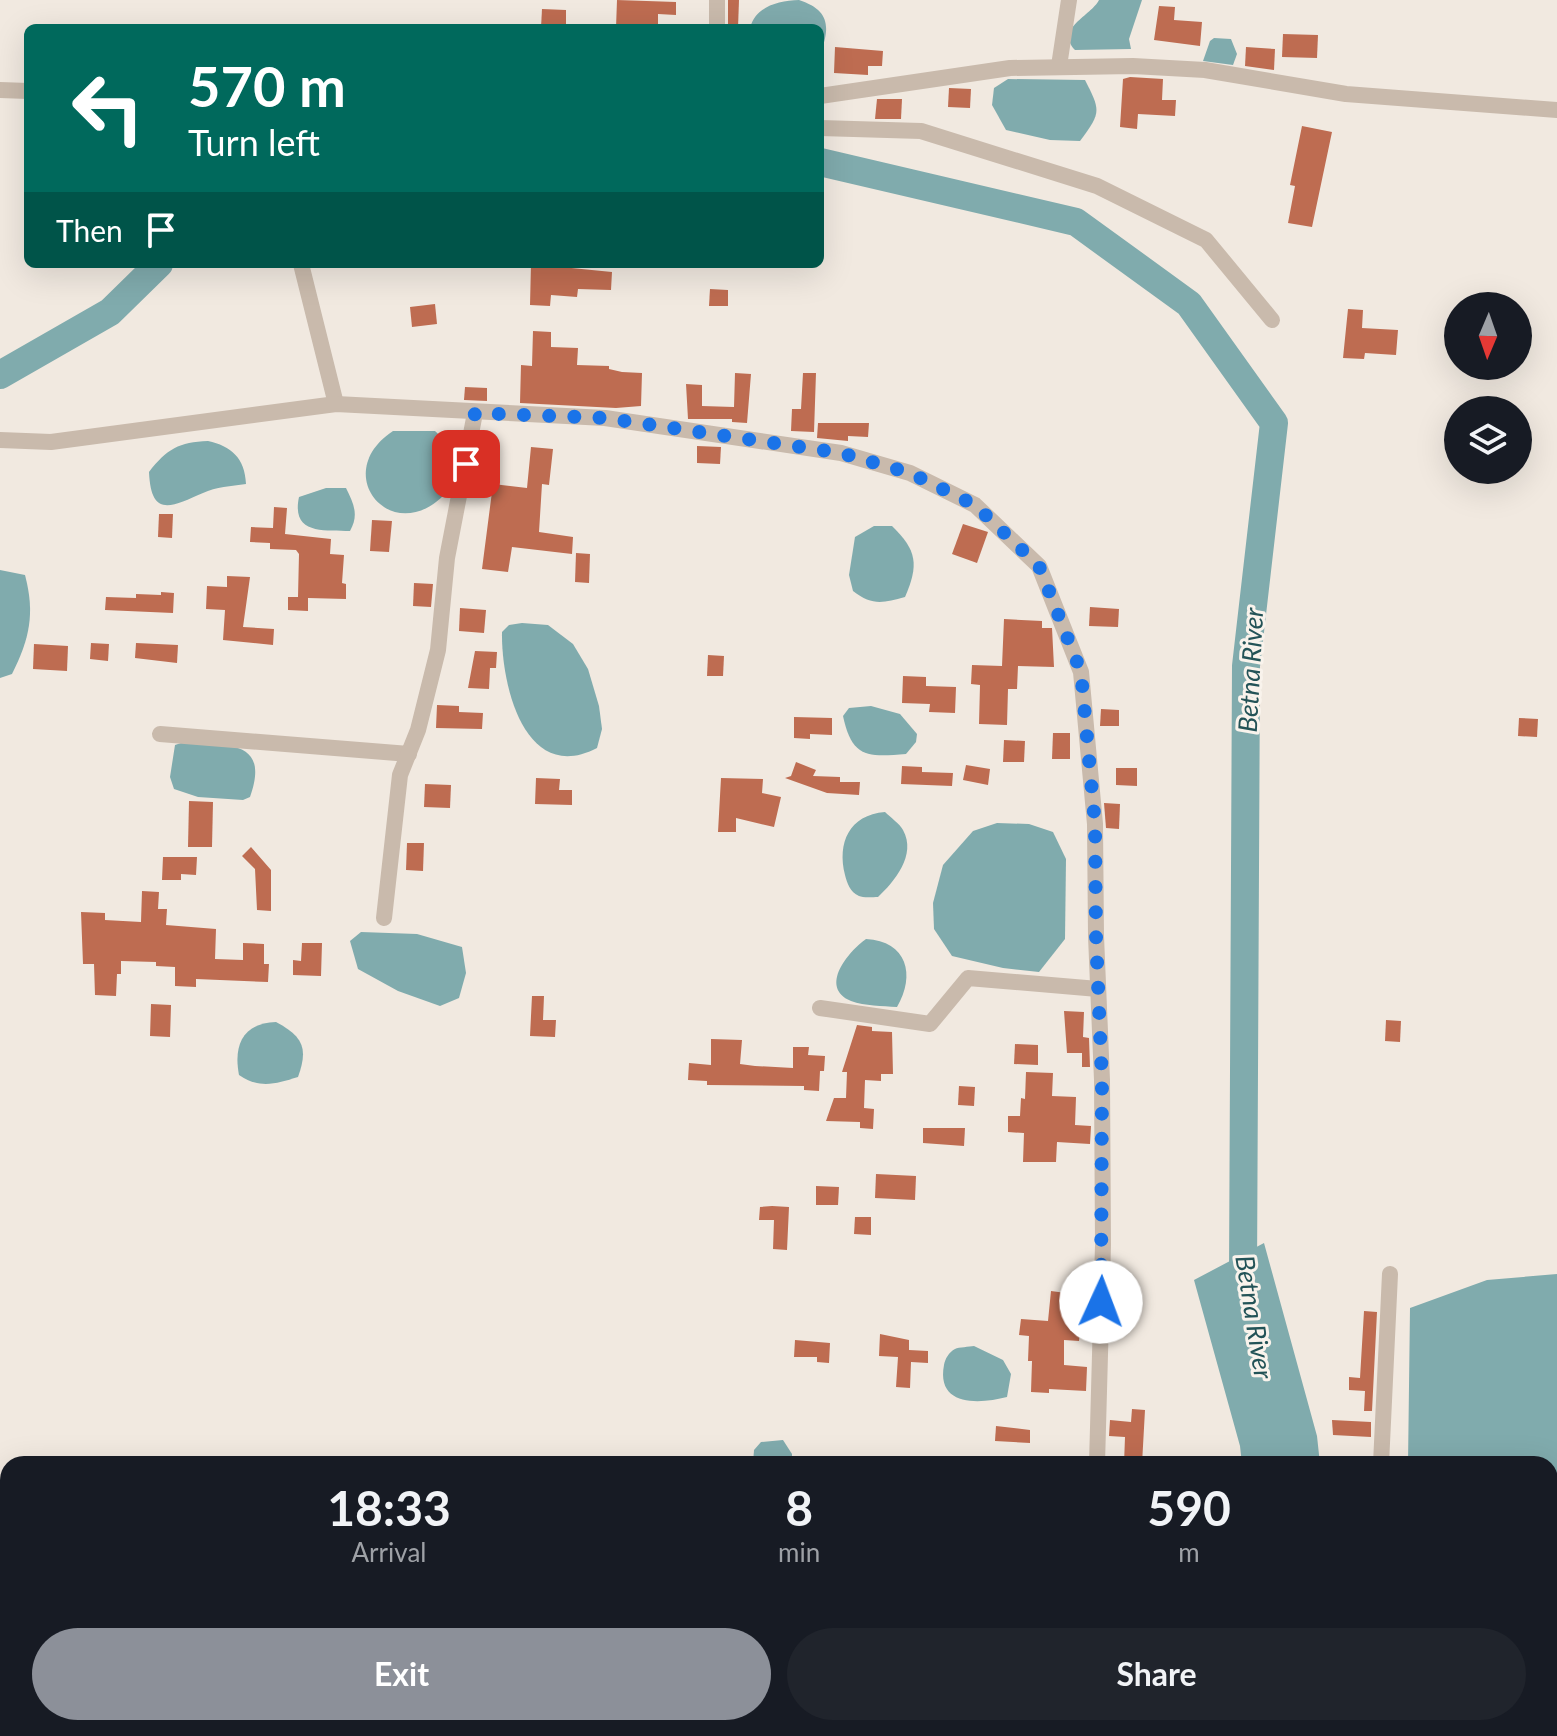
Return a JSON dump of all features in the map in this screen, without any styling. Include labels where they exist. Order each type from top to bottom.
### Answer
[{"type":"street","points":[[717,0],[717,24]]},
{"type":"street","points":[[1059,66],[1069,0]]},
{"type":"street","points":[[824,95],[1010,68],[1059,66],[1205,70],[1346,94],[1557,110]]},
{"type":"street","points":[[0,90],[24,91]]},
{"type":"street","points":[[824,128],[921,131],[1097,186],[1206,240],[1272,320]]},
{"type":"street","points":[[302,268],[336,404]]},
{"type":"street","points":[[0,440],[51,442],[336,404],[605,418],[841,453],[910,473],[975,505],[1039,566],[1081,672],[1095,824],[1102,1080],[1103,1245],[1097,1456]]},
{"type":"street","points":[[384,918],[400,775],[418,730],[438,650],[447,558],[475,413]]},
{"type":"street","points":[[160,734],[409,754]]},
{"type":"street","points":[[820,1008],[930,1024],[968,978],[1098,989]]},
{"type":"street","points":[[1381,1456],[1390,1274]]},
{"type":"water","points":[[799,0],[822,14],[826,27],[824,41],[824,24],[752,24],[757,14],[783,2]]},
{"type":"water","points":[[1099,0],[1142,0],[1129,39],[1131,49],[1075,50],[1069,35],[1076,23]]},
{"type":"water","points":[[1214,38],[1231,39],[1237,54],[1233,65],[1203,61]]},
{"type":"water","points":[[1008,79],[1085,80],[1096,106],[1095,118],[1080,141],[1050,140],[1006,130],[992,105],[994,88]]},
{"type":"water","points":[[393,431],[435,431],[449,444],[451,487],[430,506],[410,513],[391,511],[377,501],[368,486],[366,468],[374,449]]},
{"type":"water","points":[[208,441],[224,446],[240,460],[246,484],[213,489],[172,505],[159,503],[154,497],[149,472],[174,448]]},
{"type":"water","points":[[326,488],[346,488],[354,510],[350,531],[312,528],[300,518],[299,497]]},
{"type":"water","points":[[874,526],[892,526],[911,551],[914,567],[905,597],[878,602],[853,591],[849,575],[855,537]]},
{"type":"water","points":[[0,570],[25,575],[30,614],[27,637],[12,674],[0,678]]},
{"type":"water","points":[[509,625],[548,625],[573,644],[588,669],[602,729],[597,748],[572,756],[551,753],[535,741],[522,723],[506,677],[502,632]]},
{"type":"water","points":[[871,706],[900,714],[917,734],[916,742],[906,754],[863,752],[851,740],[843,716],[849,708]]},
{"type":"water","points":[[187,741],[231,746],[250,756],[255,778],[250,797],[243,800],[198,797],[174,789],[170,777],[175,745]]},
{"type":"water","points":[[885,812],[903,830],[907,839],[905,858],[897,876],[878,897],[861,897],[851,890],[846,878],[843,863],[845,842],[848,833],[862,819]]},
{"type":"water","points":[[997,823],[1029,824],[1053,832],[1066,859],[1065,939],[1039,972],[1003,968],[952,956],[934,929],[933,903],[943,865],[973,831]]},
{"type":"water","points":[[361,932],[417,934],[462,947],[466,973],[459,998],[440,1006],[398,991],[358,969],[350,941]]},
{"type":"water","points":[[866,939],[891,946],[904,962],[906,983],[897,1007],[851,1001],[841,995],[837,987],[837,978],[845,960]]},
{"type":"water","points":[[276,1022],[292,1032],[301,1044],[303,1058],[298,1077],[268,1084],[239,1075],[238,1054],[243,1037],[256,1026]]},
{"type":"water","points":[[1264,1243],[1317,1436],[1319,1456],[1241,1456],[1194,1280]]},
{"type":"water","points":[[1557,1274],[1557,1456],[1408,1456],[1410,1308],[1487,1280]]},
{"type":"water","points":[[974,1346],[1003,1360],[1011,1374],[1007,1397],[973,1401],[953,1395],[947,1389],[943,1379],[948,1356],[957,1348]]},
{"type":"water","points":[[783,1440],[792,1456],[754,1456],[754,1450],[761,1442]]},
{"type":"building","points":[[617,0],[676,2],[676,15],[658,14],[658,24],[616,24]]},
{"type":"building","points":[[728,0],[739,0],[738,24],[728,24]]},
{"type":"building","points":[[1159,6],[1175,7],[1174,20],[1202,22],[1200,46],[1154,40]]},
{"type":"building","points":[[542,9],[566,10],[566,24],[541,24]]},
{"type":"building","points":[[1283,34],[1318,35],[1317,58],[1282,57]]},
{"type":"building","points":[[835,47],[883,51],[882,66],[868,66],[868,75],[834,73]]},
{"type":"building","points":[[1246,47],[1275,49],[1274,70],[1245,66]]},
{"type":"building","points":[[1123,79],[1163,79],[1162,100],[1176,100],[1175,116],[1138,114],[1137,129],[1120,127]]},
{"type":"building","points":[[949,88],[971,89],[970,108],[948,107]]},
{"type":"building","points":[[877,99],[902,99],[901,119],[875,119]]},
{"type":"building","points":[[1302,126],[1332,132],[1312,227],[1288,223],[1295,186],[1290,185]]},
{"type":"building","points":[[531,268],[612,272],[611,290],[578,289],[577,297],[551,295],[550,306],[530,305]]},
{"type":"building","points":[[710,289],[728,290],[728,306],[709,306]]},
{"type":"building","points":[[435,304],[437,324],[412,327],[410,307]]},
{"type":"building","points":[[1348,309],[1363,310],[1362,328],[1398,330],[1396,355],[1365,353],[1364,359],[1343,358]]},
{"type":"building","points":[[533,331],[551,332],[551,347],[578,348],[577,365],[609,366],[609,369],[622,372],[642,373],[641,406],[616,408],[520,403],[521,365],[532,366]]},
{"type":"building","points":[[735,373],[751,374],[747,423],[732,422],[732,419],[688,419],[686,384],[702,385],[702,406],[734,407]]},
{"type":"building","points":[[803,373],[816,373],[814,432],[791,431],[792,409],[801,409]]},
{"type":"building","points":[[465,387],[487,388],[487,401],[464,400]]},
{"type":"building","points":[[818,423],[869,423],[868,437],[848,436],[848,441],[817,438]]},
{"type":"building","points":[[697,446],[721,447],[720,464],[697,463]]},
{"type":"building","points":[[531,447],[553,449],[549,485],[542,484],[539,532],[573,537],[572,554],[512,547],[508,572],[482,569],[493,484],[527,488]]},
{"type":"building","points":[[274,507],[287,508],[285,534],[331,539],[330,554],[344,555],[342,583],[346,584],[346,599],[308,598],[308,611],[288,610],[288,597],[298,597],[299,554],[296,550],[270,549],[270,543],[250,542],[251,527],[273,528]]},
{"type":"building","points":[[159,514],[173,514],[172,538],[158,537]]},
{"type":"building","points":[[372,520],[392,521],[389,552],[370,551]]},
{"type":"building","points":[[963,524],[988,532],[977,563],[952,554]]},
{"type":"building","points":[[576,553],[590,554],[589,583],[575,582]]},
{"type":"building","points":[[227,576],[250,577],[243,627],[274,629],[273,645],[223,640],[225,610],[206,609],[207,586],[227,587]]},
{"type":"building","points":[[414,583],[433,584],[431,607],[413,606]]},
{"type":"building","points":[[161,592],[174,593],[173,613],[105,610],[106,597],[136,598],[136,594],[161,595]]},
{"type":"building","points":[[1090,607],[1119,609],[1118,627],[1089,626]]},
{"type":"building","points":[[460,608],[486,610],[484,633],[459,631]]},
{"type":"building","points":[[1004,619],[1042,621],[1042,628],[1052,628],[1054,667],[1018,666],[1017,689],[1008,689],[1007,725],[979,724],[980,685],[971,684],[972,665],[1002,666]]},
{"type":"building","points":[[91,643],[109,644],[108,661],[90,659]]},
{"type":"building","points":[[136,643],[178,645],[177,663],[135,658]]},
{"type":"building","points":[[34,644],[68,646],[67,671],[33,669]]},
{"type":"building","points":[[475,651],[497,652],[496,668],[490,668],[489,689],[468,688]]},
{"type":"building","points":[[708,655],[724,656],[723,676],[707,676]]},
{"type":"building","points":[[903,676],[926,677],[926,686],[956,687],[955,713],[929,712],[930,704],[902,703]]},
{"type":"building","points":[[437,705],[459,706],[459,712],[483,713],[482,729],[436,728]]},
{"type":"building","points":[[1101,709],[1119,710],[1119,726],[1100,726]]},
{"type":"building","points":[[794,717],[832,718],[832,735],[810,734],[810,739],[794,738]]},
{"type":"building","points":[[1519,718],[1538,719],[1537,737],[1518,736]]},
{"type":"building","points":[[1053,733],[1070,733],[1070,759],[1052,759]]},
{"type":"building","points":[[1004,740],[1025,741],[1024,762],[1003,762]]},
{"type":"building","points":[[796,762],[816,770],[813,776],[840,777],[840,782],[860,782],[859,795],[827,793],[785,778],[791,776]]},
{"type":"building","points":[[966,765],[990,769],[988,785],[963,780]]},
{"type":"building","points":[[902,766],[922,767],[922,772],[953,773],[952,786],[901,784]]},
{"type":"building","points":[[1116,768],[1137,768],[1137,786],[1116,785]]},
{"type":"building","points":[[536,778],[560,779],[559,790],[572,790],[572,805],[535,804]]},
{"type":"building","points":[[721,778],[763,779],[762,793],[781,797],[774,827],[736,818],[736,832],[718,832]]},
{"type":"building","points":[[425,784],[451,785],[450,808],[424,807]]},
{"type":"building","points":[[189,801],[213,802],[212,847],[188,847]]},
{"type":"building","points":[[1104,803],[1120,804],[1119,829],[1106,828]]},
{"type":"building","points":[[407,843],[424,843],[423,871],[406,870]]},
{"type":"building","points":[[251,847],[271,870],[271,911],[257,910],[255,869],[242,856]]},
{"type":"building","points":[[163,857],[197,857],[196,875],[181,874],[181,880],[162,880]]},
{"type":"building","points":[[142,891],[159,892],[158,909],[167,909],[166,925],[216,929],[215,959],[243,960],[243,943],[264,944],[264,964],[269,964],[268,982],[196,979],[196,987],[175,986],[175,967],[156,966],[156,962],[121,961],[116,996],[95,995],[94,964],[83,964],[81,912],[105,913],[105,920],[141,922]]},
{"type":"building","points":[[302,943],[322,943],[321,976],[293,975],[293,960],[301,961]]},
{"type":"building","points":[[532,996],[544,996],[543,1020],[556,1020],[555,1037],[530,1036]]},
{"type":"building","points":[[151,1004],[171,1005],[170,1037],[150,1036]]},
{"type":"building","points":[[1064,1011],[1084,1012],[1083,1037],[1089,1038],[1090,1067],[1082,1067],[1082,1053],[1067,1053]]},
{"type":"building","points":[[1386,1020],[1401,1021],[1400,1042],[1385,1041]]},
{"type":"building","points":[[857,1025],[872,1027],[872,1031],[892,1032],[893,1074],[881,1074],[881,1081],[865,1080],[864,1108],[874,1109],[873,1129],[860,1128],[860,1122],[826,1121],[834,1098],[846,1098],[847,1072],[842,1072]]},
{"type":"building","points":[[711,1039],[742,1040],[740,1064],[755,1066],[793,1068],[793,1047],[809,1047],[808,1055],[825,1056],[819,1091],[804,1090],[804,1086],[707,1085],[707,1081],[688,1080],[689,1063],[711,1065]]},
{"type":"building","points":[[1015,1044],[1038,1045],[1038,1065],[1014,1064]]},
{"type":"building","points":[[1026,1072],[1053,1073],[1052,1096],[1076,1097],[1075,1125],[1091,1126],[1090,1144],[1057,1142],[1056,1162],[1023,1162],[1024,1133],[1008,1132],[1008,1116],[1020,1116],[1021,1098],[1025,1099]]},
{"type":"building","points":[[959,1086],[975,1087],[974,1106],[958,1105]]},
{"type":"building","points":[[923,1128],[965,1128],[964,1146],[923,1143]]},
{"type":"building","points":[[876,1174],[916,1176],[915,1200],[875,1198]]},
{"type":"building","points":[[816,1186],[839,1187],[838,1205],[816,1205]]},
{"type":"building","points":[[760,1207],[789,1207],[787,1250],[773,1249],[774,1220],[759,1220]]},
{"type":"building","points":[[855,1217],[871,1217],[871,1235],[854,1234]]},
{"type":"building","points":[[1074,1284],[1089,1285],[1086,1312],[1082,1312],[1079,1341],[1064,1340],[1064,1365],[1087,1367],[1086,1391],[1049,1389],[1049,1393],[1031,1392],[1029,1336],[1019,1335],[1021,1319],[1048,1321],[1051,1291],[1073,1294]]},
{"type":"building","points":[[1364,1311],[1377,1312],[1372,1411],[1364,1411],[1365,1391],[1349,1390],[1349,1377],[1360,1378]]},
{"type":"building","points":[[880,1334],[909,1340],[909,1350],[928,1351],[928,1363],[911,1362],[910,1388],[896,1387],[898,1357],[879,1356]]},
{"type":"building","points":[[795,1340],[830,1343],[829,1363],[817,1362],[817,1357],[794,1357]]},
{"type":"building","points":[[1132,1409],[1145,1410],[1142,1456],[1124,1456],[1125,1437],[1109,1436],[1110,1420],[1131,1422]]},
{"type":"building","points":[[1332,1420],[1371,1422],[1371,1437],[1333,1435]]},
{"type":"building","points":[[996,1426],[1030,1430],[1030,1443],[995,1441]]},
{"type":"waterway","name":"Betna River","points":[[824,163],[1076,222],[1189,304],[1274,423],[1246,666],[1243,1273],[1247,1290]]},
{"type":"waterway","name":"Betna River","points":[[0,375],[110,312],[155,268]]},
{"type":"route","points":[[466,464],[475,413],[605,418],[841,453],[910,473],[975,505],[1039,566],[1081,672],[1095,824],[1102,1080],[1101,1302]]}]
